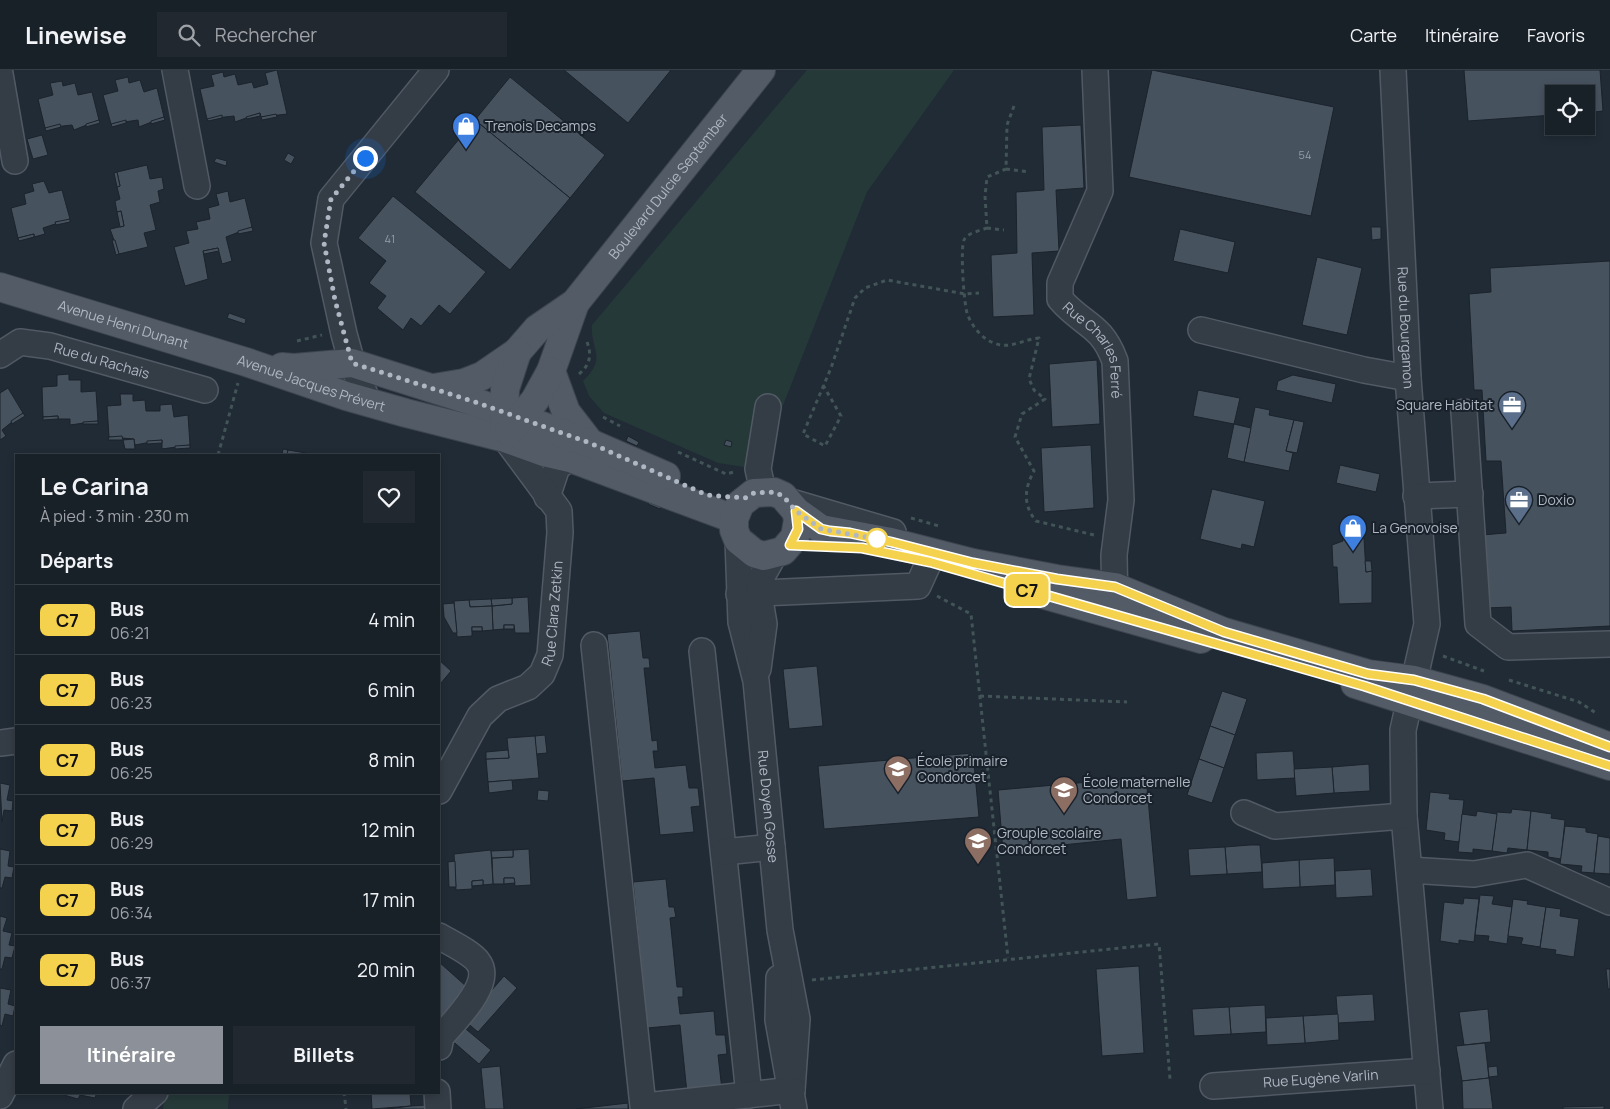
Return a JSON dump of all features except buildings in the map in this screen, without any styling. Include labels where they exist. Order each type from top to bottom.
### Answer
[{"type":"main road","name":"Boulevard Dulcie September","points":[[430,388],[464,383],[482,376],[517,352],[537,329],[575,303],[761,70]]},
{"type":"main road","name":"Avenue Henri Dunant","points":[[0,287],[246,362]]},
{"type":"main road","name":"Boulevard Dulcie September","points":[[509,423],[535,400],[551,371],[575,303]]},
{"type":"main road","name":"Boulevard Dulcie September","points":[[509,423],[504,389],[517,352]]},
{"type":"main road","name":"Avenue Jacques Prévert","points":[[246,362],[294,368],[352,363],[430,388],[509,423],[544,452],[580,451],[745,512]]},
{"type":"main road","name":"Avenue Jacques Prévert","points":[[246,362],[368,402],[509,423]]},
{"type":"main road","points":[[551,371],[580,451]]},
{"type":"main road","points":[[1610,747],[1483,699],[1411,691],[1364,686],[1115,615],[932,558],[850,533],[821,529],[774,492],[745,512],[754,553],[782,550],[862,548],[932,558],[1115,587],[1224,632],[1368,674],[1411,691],[1610,766]]},
{"type":"main road","points":[[782,550],[798,529],[793,507]]},
{"type":"street","points":[[175,70],[197,186]]},
{"type":"street","points":[[368,402],[352,363],[335,300],[324,243],[331,199],[436,70]]},
{"type":"street","name":"Rue Charles Ferré","points":[[1095,70],[1100,191],[1060,283],[1060,300],[1070,312],[1095,328],[1108,343],[1114,361],[1121,500],[1114,555],[1115,615]]},
{"type":"street","name":"Rue du Bourgamon","points":[[1393,70],[1408,378],[1426,624],[1411,691]]},
{"type":"street","points":[[0,74],[15,161]]},
{"type":"street","points":[[1201,330],[1364,370],[1408,378]]},
{"type":"street","name":"Rue du Rachais","points":[[0,355],[20,342],[50,346],[205,390]]},
{"type":"street","points":[[303,381],[319,381],[337,376],[352,363]]},
{"type":"street","name":"Rue Doyen Gosse","points":[[768,407],[758,468],[745,512],[749,594],[741,622],[756,681],[780,930],[798,1019],[793,1100]]},
{"type":"street","points":[[1464,412],[1478,624],[1508,647],[1610,644]]},
{"type":"street","name":"Rue Clara Zetkin","points":[[440,789],[480,716],[498,699],[528,687],[542,674],[550,655],[560,533],[559,511],[547,497],[509,423]]},
{"type":"street","points":[[547,497],[557,467],[580,451]]},
{"type":"street","points":[[1416,496],[1470,494]]},
{"type":"street","points":[[793,507],[1024,573]]},
{"type":"street","name":"Rue Doyen Gosse","points":[[749,594],[782,550]]},
{"type":"street","points":[[749,594],[918,586],[932,558]]},
{"type":"street","points":[[594,644],[643,1106],[735,1100],[793,1100]]},
{"type":"street","points":[[702,651],[724,852],[735,1100]]},
{"type":"street","points":[[1411,691],[1403,730],[1404,816],[1430,1109]]},
{"type":"street","points":[[0,743],[15,741]]},
{"type":"street","points":[[1244,813],[1275,826],[1404,816]]},
{"type":"street","points":[[724,852],[772,847]]},
{"type":"street","points":[[1409,870],[1474,874],[1528,865],[1610,902]]},
{"type":"street","points":[[440,937],[478,960],[483,972],[480,987],[441,1037],[440,1042]]},
{"type":"street","points":[[0,1096],[15,1066]]},
{"type":"street","name":"Rue Eugène Varlin","points":[[1213,1086],[1427,1070]]},
{"type":"street","points":[[136,1109],[153,1094]]},
{"type":"street","points":[[437,1094],[438,1109]]},
{"type":"path","points":[[1006,169],[1007,125],[1014,106]]},
{"type":"path","points":[[986,228],[985,196],[987,177],[1006,169],[1029,172]]},
{"type":"path","points":[[1004,230],[986,228],[971,233],[964,239],[961,252],[966,315],[976,330],[996,344],[1008,346],[1039,338],[1029,379],[1034,390],[1045,399],[1022,414],[1015,437],[1034,471],[1025,494],[1030,514],[1036,521],[1091,533],[1114,555]]},
{"type":"path","points":[[823,385],[841,416],[825,446],[802,434],[823,385],[855,298],[866,288],[887,280],[965,294],[979,293]]},
{"type":"path","points":[[218,454],[237,384],[246,362]]},
{"type":"path","points":[[918,586],[971,614],[1008,958]]},
{"type":"path","points":[[1421,649],[1492,675]]},
{"type":"path","points":[[1501,677],[1579,702],[1602,718]]},
{"type":"path","points":[[980,696],[1127,702]]},
{"type":"path","points":[[803,981],[1008,958],[1159,944],[1170,1079]]},
{"type":"path","points":[[344,1094],[346,1109]]},
{"type":"green space","points":[[807,70],[954,70],[867,192],[758,469],[718,463],[604,413],[589,396],[583,381],[595,366],[596,353],[592,325]]},
{"type":"green space","points":[[165,1094],[229,1094],[228,1109],[163,1109]]},
{"type":"bus line","name":"C7","points":[[1610,747],[1483,699],[1414,680],[1368,674],[1224,632],[1115,587],[1057,579],[973,563],[850,533],[836,533],[821,529],[796,511],[798,529],[790,545],[862,548],[930,562],[1364,686],[1409,703],[1610,766]]},
{"type":"place","name":"Trenois Decamps","points":[[466,150]]},
{"type":"place","name":"Square Habitat","points":[[1512,429]]},
{"type":"place","name":"Doxio","points":[[1519,524]]},
{"type":"place","name":"La Genovoise","points":[[1353,552]]},
{"type":"place","name":"École primaire Condorcet","points":[[898,793]]},
{"type":"place","name":"École maternelle Condorcet","points":[[1064,814]]},
{"type":"place","name":"Grouple scolaire Condorcet","points":[[978,865]]},
{"type":"route","points":[[365,158],[331,199],[324,243],[335,300],[352,363],[475,402],[590,443],[707,495],[745,498],[754,493],[774,492],[783,496],[796,511],[821,529],[877,539]]}]
